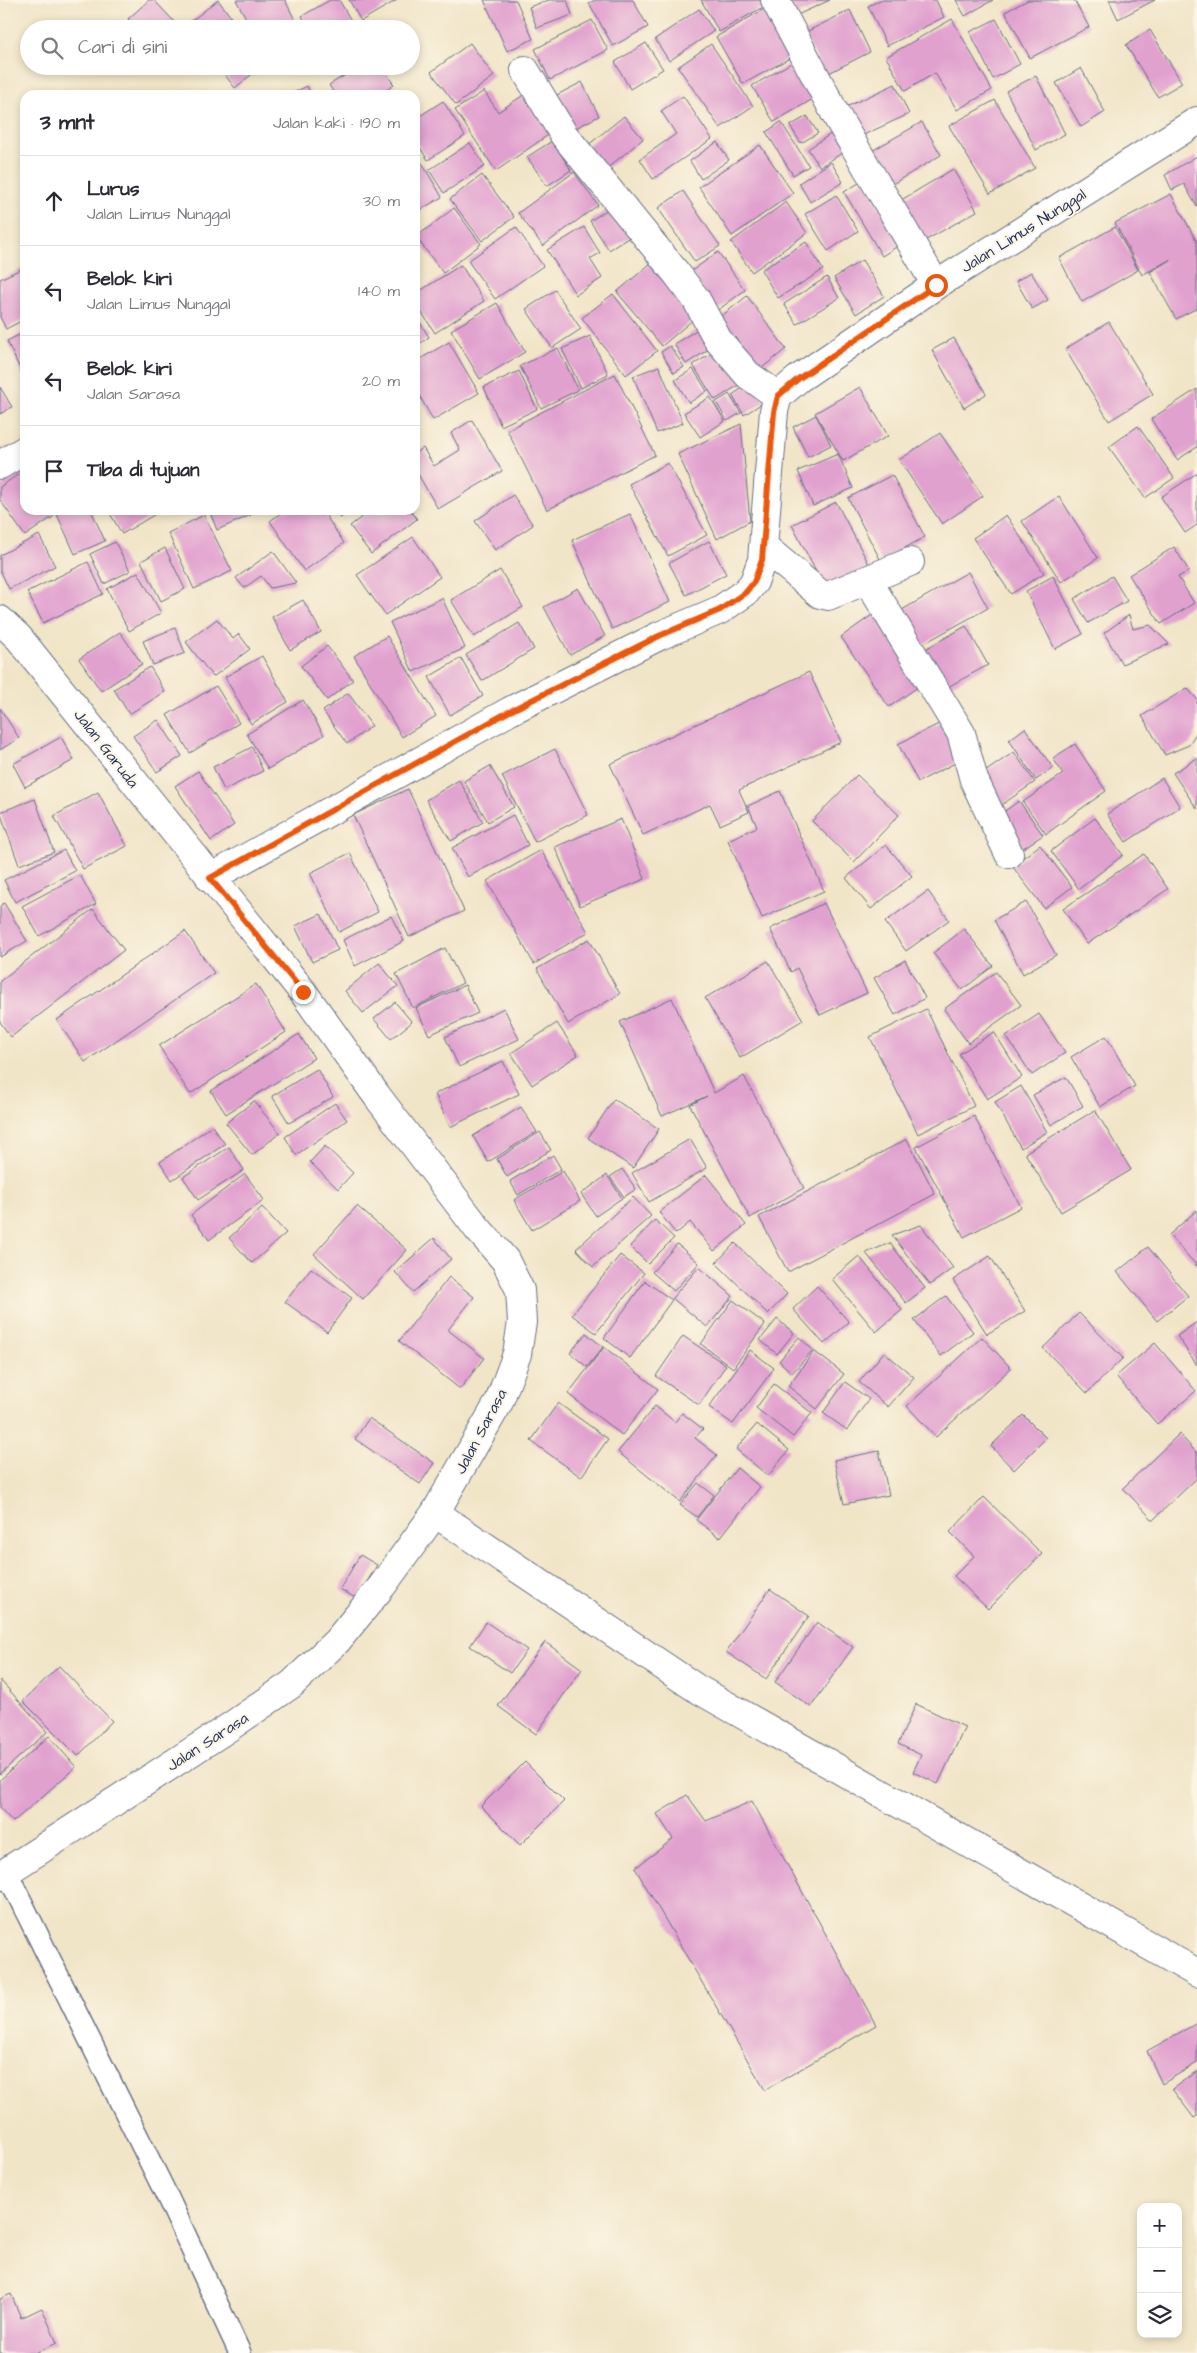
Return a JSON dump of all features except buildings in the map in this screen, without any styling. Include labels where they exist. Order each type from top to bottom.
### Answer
[{"type":"street","points":[[775,0],[836,115],[936,285]]},
{"type":"street","points":[[210,878],[510,711],[659,636],[720,610],[746,592],[759,572],[763,546],[772,424],[778,396],[748,376],[718,340],[696,299],[564,135],[525,70]]},
{"type":"street","name":"Jalan Limus Nunggal","points":[[778,396],[798,379],[936,285],[1197,121]]},
{"type":"street","points":[[0,465],[20,453]]},
{"type":"street","points":[[763,546],[820,594],[828,596],[910,562]]},
{"type":"street","points":[[868,581],[961,733],[974,780],[1009,854]]},
{"type":"street","name":"Jalan Garuda","points":[[0,620],[19,638],[76,708],[210,878]]},
{"type":"street","name":"Jalan Sarasa","points":[[3,1874],[228,1728],[292,1684],[337,1641],[382,1586],[435,1513],[499,1402],[517,1354],[522,1322],[520,1290],[505,1260],[477,1228],[400,1127],[303,992],[210,878]]},
{"type":"street","points":[[435,1513],[696,1688],[1197,1973]]},
{"type":"lane","points":[[3,1874],[168,2198],[240,2353]]},
{"type":"route","points":[[303,992],[261,938],[210,878],[510,711],[659,636],[720,610],[746,592],[759,572],[762,560],[772,424],[778,396],[798,379],[850,342],[936,285]]}]
